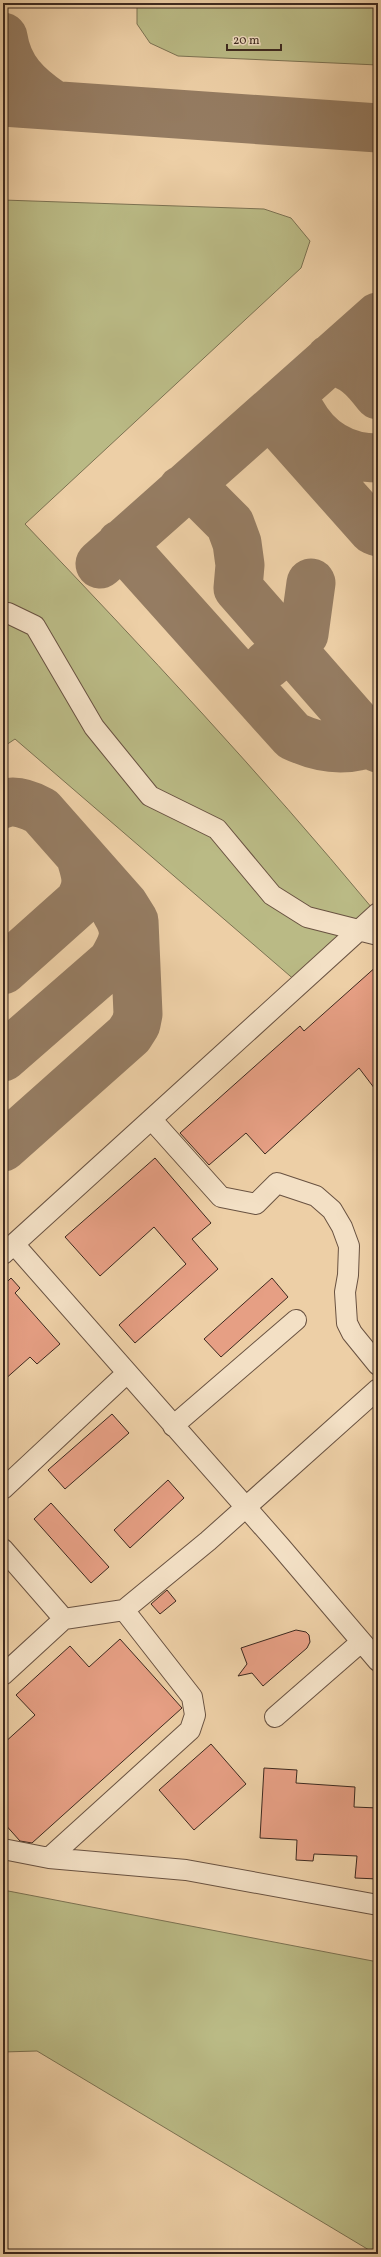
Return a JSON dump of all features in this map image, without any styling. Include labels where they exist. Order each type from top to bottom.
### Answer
[{"type":"street","points":[[3,615],[8,613],[35,626],[94,727],[150,796],[217,830],[272,895],[301,914],[307,917],[378,935]]},
{"type":"street","points":[[378,913],[152,1120],[8,1249],[126,1374],[245,1506],[378,1661]]},
{"type":"street","points":[[152,1120],[222,1197],[256,1204],[277,1184],[316,1196],[332,1210],[342,1227],[349,1246],[348,1275],[345,1292],[346,1323],[352,1333],[378,1365]]},
{"type":"street","points":[[173,1426],[296,1320]]},
{"type":"street","points":[[3,1489],[126,1374]]},
{"type":"street","points":[[3,1675],[64,1619],[124,1610],[378,1389]]},
{"type":"street","points":[[3,1549],[64,1619]]},
{"type":"street","points":[[49,1858],[190,1730],[195,1715],[192,1697],[124,1610]]},
{"type":"street","points":[[275,1717],[361,1642]]},
{"type":"street","points":[[3,1848],[49,1858],[186,1870],[378,1905]]},
{"type":"green space","points":[[137,3],[378,3],[378,65],[178,56],[150,43],[137,24]]},
{"type":"green space","points":[[3,200],[264,209],[291,218],[310,241],[301,268],[25,524],[202,713],[288,809],[372,908],[304,988],[15,739],[3,747]]},
{"type":"green space","points":[[3,1890],[378,1962],[378,2252],[369,2250],[37,2051],[3,2052]]},
{"type":"building","points":[[378,965],[378,1093],[359,1068],[265,1154],[246,1133],[209,1165],[180,1133],[300,1026],[304,1031]]},
{"type":"building","points":[[155,1158],[211,1223],[192,1239],[218,1269],[135,1343],[119,1325],[186,1264],[154,1227],[100,1276],[65,1237]]},
{"type":"building","points":[[11,1278],[20,1288],[15,1293],[60,1344],[37,1364],[30,1357],[3,1381],[3,1279],[6,1283]]},
{"type":"building","points":[[272,1278],[288,1297],[221,1357],[204,1339]]},
{"type":"building","points":[[112,1414],[129,1433],[65,1489],[48,1470]]},
{"type":"building","points":[[168,1480],[184,1498],[130,1548],[114,1530]]},
{"type":"building","points":[[51,1503],[109,1567],[91,1583],[34,1519]]},
{"type":"building","points":[[167,1590],[176,1601],[160,1614],[151,1604]]},
{"type":"building","points":[[296,1630],[306,1632],[309,1635],[310,1642],[307,1648],[263,1686],[252,1673],[238,1676],[247,1664],[241,1648]]},
{"type":"building","points":[[120,1639],[182,1708],[32,1843],[20,1841],[3,1822],[3,1744],[35,1715],[16,1695],[70,1646],[89,1667]]},
{"type":"building","points":[[211,1744],[246,1784],[194,1830],[159,1790]]},
{"type":"building","points":[[264,1768],[297,1770],[296,1783],[355,1787],[354,1807],[378,1808],[378,1879],[355,1878],[357,1856],[314,1854],[313,1861],[296,1860],[297,1840],[260,1838]]},
{"type":"taxiway","points":[[3,37],[5,48],[14,68],[26,83],[52,104]]},
{"type":"taxiway","points":[[3,102],[378,128]]},
{"type":"taxiway","points":[[100,564],[378,317]]},
{"type":"taxiway","points":[[330,359],[346,365],[357,372],[378,395]]},
{"type":"taxiway","points":[[280,404],[277,422],[373,530],[378,532]]},
{"type":"taxiway","points":[[301,412],[315,431],[333,446],[354,455],[378,458]]},
{"type":"taxiway","points":[[182,490],[201,495],[230,524],[237,543],[240,565],[238,588],[378,748]]},
{"type":"taxiway","points":[[121,544],[293,736],[308,742],[341,748],[361,745],[378,736]]},
{"type":"taxiway","points":[[267,665],[304,634],[311,583]]},
{"type":"taxiway","points":[[3,804],[17,802],[41,811],[124,905],[134,921],[138,1014],[136,1024],[129,1035],[3,1147]]},
{"type":"taxiway","points":[[3,970],[79,902],[86,884],[84,868],[80,855]]},
{"type":"taxiway","points":[[3,1057],[112,962],[123,938],[122,926],[116,912]]}]
